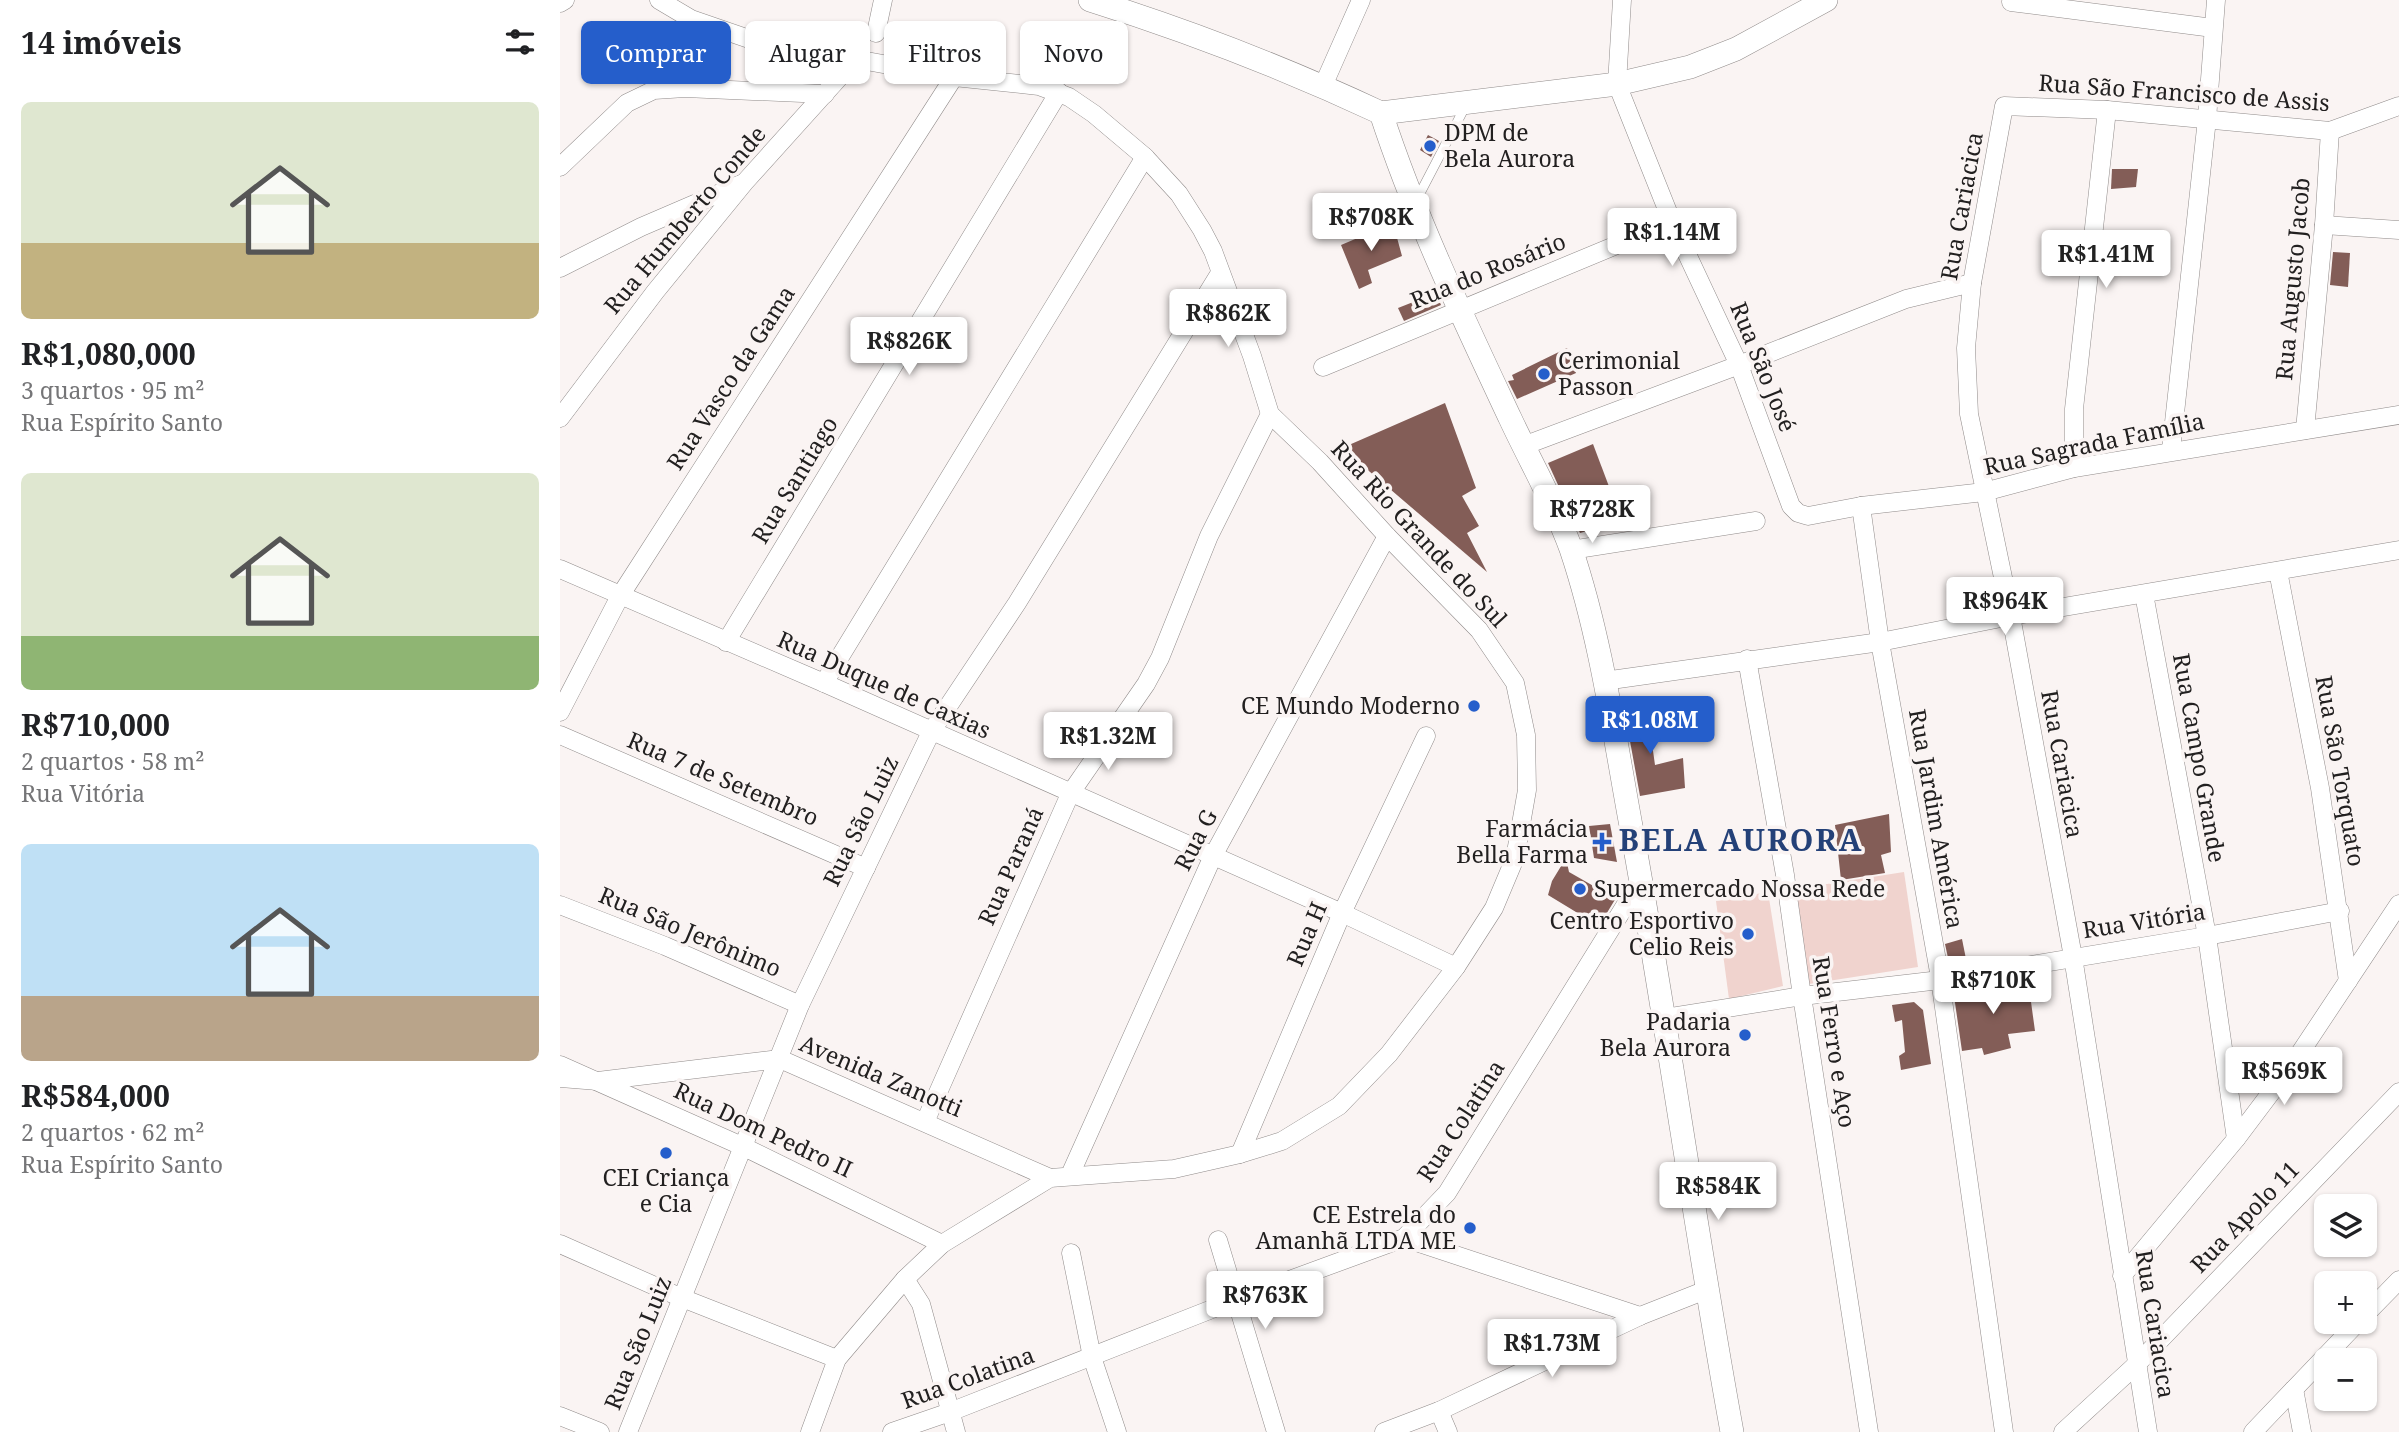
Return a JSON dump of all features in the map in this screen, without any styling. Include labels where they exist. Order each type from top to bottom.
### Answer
[{"type":"street","points":[[560,3],[565,0]]},
{"type":"street","points":[[659,0],[691,19],[745,38]]},
{"type":"street","points":[[876,33],[883,0]]},
{"type":"street","points":[[1090,0],[1141,7],[1381,113],[1617,84],[1690,67],[1737,49],[1826,0]]},
{"type":"street","points":[[1323,86],[1361,0]]},
{"type":"street","name":"Rua São José","points":[[1622,0],[1617,84],[1672,222],[1739,365],[1791,506],[1798,513]]},
{"type":"street","points":[[2171,450],[2207,120],[2216,0]]},
{"type":"street","points":[[2011,2],[2213,28]]},
{"type":"street","points":[[1006,82],[1059,92],[1083,106],[1163,175],[1191,211],[1213,251],[1252,356],[1270,414]]},
{"type":"street","name":"Rua Humberto Conde","points":[[560,418],[655,292],[744,183],[834,84]]},
{"type":"street","name":"Rua Vasco da Gama","points":[[560,712],[620,596],[949,84]]},
{"type":"street","points":[[560,167],[627,103],[654,90],[685,88],[825,94]]},
{"type":"street","name":"Rua Santiago","points":[[726,642],[1059,92]]},
{"type":"street","name":"Rua São Francisco de Assis","points":[[2004,106],[2107,110],[2330,131],[2399,106]]},
{"type":"street","name":"Rua Cariacica","points":[[2004,106],[1972,284],[1966,348],[1969,414],[2011,616],[2073,957],[2148,1432]]},
{"type":"street","points":[[2074,468],[2074,409],[2107,110]]},
{"type":"street","points":[[1381,113],[1394,154],[1459,310],[1557,514],[1571,550],[1589,613],[1641,880],[1706,1290],[1732,1432]]},
{"type":"street","name":"Rua Augusto Jacob","points":[[2305,430],[2330,131]]},
{"type":"street","points":[[824,683],[1145,157]]},
{"type":"street","points":[[560,268],[641,227],[744,183]]},
{"type":"street","name":"Rua do Rosário","points":[[1322,367],[1672,222]]},
{"type":"street","points":[[2324,225],[2399,230]]},
{"type":"street","name":"Rua São Luiz","points":[[628,1432],[800,1005],[931,732],[1017,603],[1220,273]]},
{"type":"street","points":[[1523,446],[1906,299],[1972,284]]},
{"type":"street","name":"Rua Rio Grande do Sul","points":[[810,1432],[837,1359],[905,1279],[943,1244],[1050,1178],[1174,1169],[1282,1141],[1339,1106],[1389,1055],[1457,967],[1494,908],[1515,858],[1527,790],[1526,735],[1515,683],[1479,630],[1387,536],[1320,462],[1270,414]]},
{"type":"street","name":"Rua Paraná","points":[[925,1122],[1070,794],[1146,684],[1160,658],[1209,536],[1270,414]]},
{"type":"street","name":"Rua Sagrada Família","points":[[1798,513],[1808,516],[1860,506],[1984,492],[2074,468],[2171,450],[2399,415]]},
{"type":"street","name":"Rua Jardim América","points":[[1860,506],[1880,642],[1940,980],[2004,1432]]},
{"type":"street","points":[[1571,550],[1756,521]]},
{"type":"street","name":"Rua G","points":[[1070,1175],[1213,856],[1387,536]]},
{"type":"street","points":[[1604,681],[1880,642],[2011,616],[2399,550]]},
{"type":"street","name":"Rua Duque de Caxias","points":[[560,569],[824,683],[1342,913],[1457,967]]},
{"type":"street","name":"Rua São Torquato","points":[[2278,571],[2320,788],[2340,911],[2348,981]]},
{"type":"street","name":"Rua Campo Grande","points":[[2144,594],[2207,936],[2236,1139]]},
{"type":"street","name":"Rua Ferro e Aço","points":[[1746,659],[1785,875],[1869,1432]]},
{"type":"street","name":"Rua 7 de Setembro","points":[[560,735],[866,867]]},
{"type":"street","name":"Rua H","points":[[1240,1154],[1342,913],[1426,736]]},
{"type":"street","name":"Rua Colatina","points":[[892,1432],[1404,1238],[1447,1193],[1641,880]]},
{"type":"street","points":[[2122,1276],[2236,1139],[2294,1062],[2399,904]]},
{"type":"street","name":"Rua São Jerônimo","points":[[560,905],[665,946],[800,1005]]},
{"type":"street","name":"Rua Vitória","points":[[1665,1018],[1802,996],[1940,980],[2340,911]]},
{"type":"street","name":"Avenida Zanotti","points":[[560,1077],[598,1082],[780,1059],[1050,1178]]},
{"type":"street","name":"Rua Dom Pedro II","points":[[560,1065],[744,1147],[943,1244]]},
{"type":"street","name":"Rua Apolo 11","points":[[2063,1432],[2137,1364],[2399,1092]]},
{"type":"street","points":[[1404,1238],[1640,1316]]},
{"type":"street","points":[[1218,1240],[1276,1432]]},
{"type":"street","points":[[560,1244],[682,1298],[837,1359]]},
{"type":"street","points":[[1071,1253],[1092,1357],[1117,1432]]},
{"type":"street","points":[[905,1279],[921,1304],[956,1432]]},
{"type":"street","points":[[2377,1303],[2399,1280]]},
{"type":"street","points":[[1384,1432],[1439,1411],[1640,1316],[1706,1290]]},
{"type":"street","points":[[2253,1432],[2347,1334]]},
{"type":"street","points":[[2294,1389],[2302,1432]]},
{"type":"street","points":[[1439,1411],[1448,1432]]},
{"type":"street","points":[[560,1416],[600,1432]]},
{"type":"lane","points":[[1415,202],[1467,103]]},
{"type":"shaded area","points":[[1904,872],[1918,967],[1809,984],[1795,889]]},
{"type":"shaded area","name":"Centro Esportivo Celio Reis","points":[[1768,892],[1783,986],[1729,999],[1716,901]]},
{"type":"building","name":"DPM de Bela Aurora","points":[[1428,135],[1439,141],[1431,157],[1420,150]]},
{"type":"building","points":[[2112,169],[2138,169],[2136,187],[2111,189]]},
{"type":"building","points":[[1393,223],[1402,256],[1368,270],[1372,283],[1359,289],[1341,245]]},
{"type":"building","points":[[2333,252],[2350,253],[2348,287],[2330,285]]},
{"type":"building","points":[[1436,293],[1441,305],[1404,321],[1398,308]]},
{"type":"building","name":"Cerimonial Passon","points":[[1567,348],[1576,373],[1517,399],[1508,381],[1514,380],[1512,375]]},
{"type":"building","points":[[1445,403],[1476,488],[1462,496],[1479,526],[1467,533],[1487,572],[1342,448]]},
{"type":"building","points":[[1593,444],[1622,521],[1580,533],[1548,463]]},
{"type":"building","points":[[1646,701],[1655,765],[1683,758],[1685,788],[1640,796],[1624,708]]},
{"type":"building","points":[[1889,814],[1891,852],[1881,855],[1885,873],[1841,880],[1835,825]]},
{"type":"building","name":"Farmácia Bella Farma","points":[[1610,824],[1617,862],[1594,858],[1589,826]]},
{"type":"building","name":"Supermercado Nossa Rede","points":[[1566,858],[1569,872],[1597,888],[1596,881],[1619,893],[1599,926],[1548,895],[1552,881]]},
{"type":"building","points":[[1962,939],[1967,964],[1950,967],[1945,944]]},
{"type":"building","points":[[2028,980],[2035,1031],[2008,1034],[2011,1048],[1984,1055],[1982,1048],[1962,1051],[1953,989],[1972,986],[1973,990]]},
{"type":"building","points":[[1914,1002],[1923,1010],[1931,1064],[1901,1070],[1899,1056],[1905,1052],[1902,1020],[1895,1022],[1892,1005]]},
{"type":"place","name":"DPM de Bela Aurora","points":[[1430,146]]},
{"type":"place","name":"Cerimonial Passon","points":[[1544,374]]},
{"type":"place","name":"CE Mundo Moderno","points":[[1474,706]]},
{"type":"place","name":"Farmácia Bella Farma","points":[[1602,842]]},
{"type":"place","name":"Supermercado Nossa Rede","points":[[1580,889]]},
{"type":"place","name":"Centro Esportivo Celio Reis","points":[[1748,934]]},
{"type":"place","name":"Padaria Bela Aurora","points":[[1745,1035]]},
{"type":"place","name":"CEI Criança e Cia","points":[[666,1153]]},
{"type":"place","name":"CE Estrela do Amanhã LTDA ME","points":[[1470,1228]]},
{"type":"district","name":"BELA AURORA","points":[[1741,841]]}]
